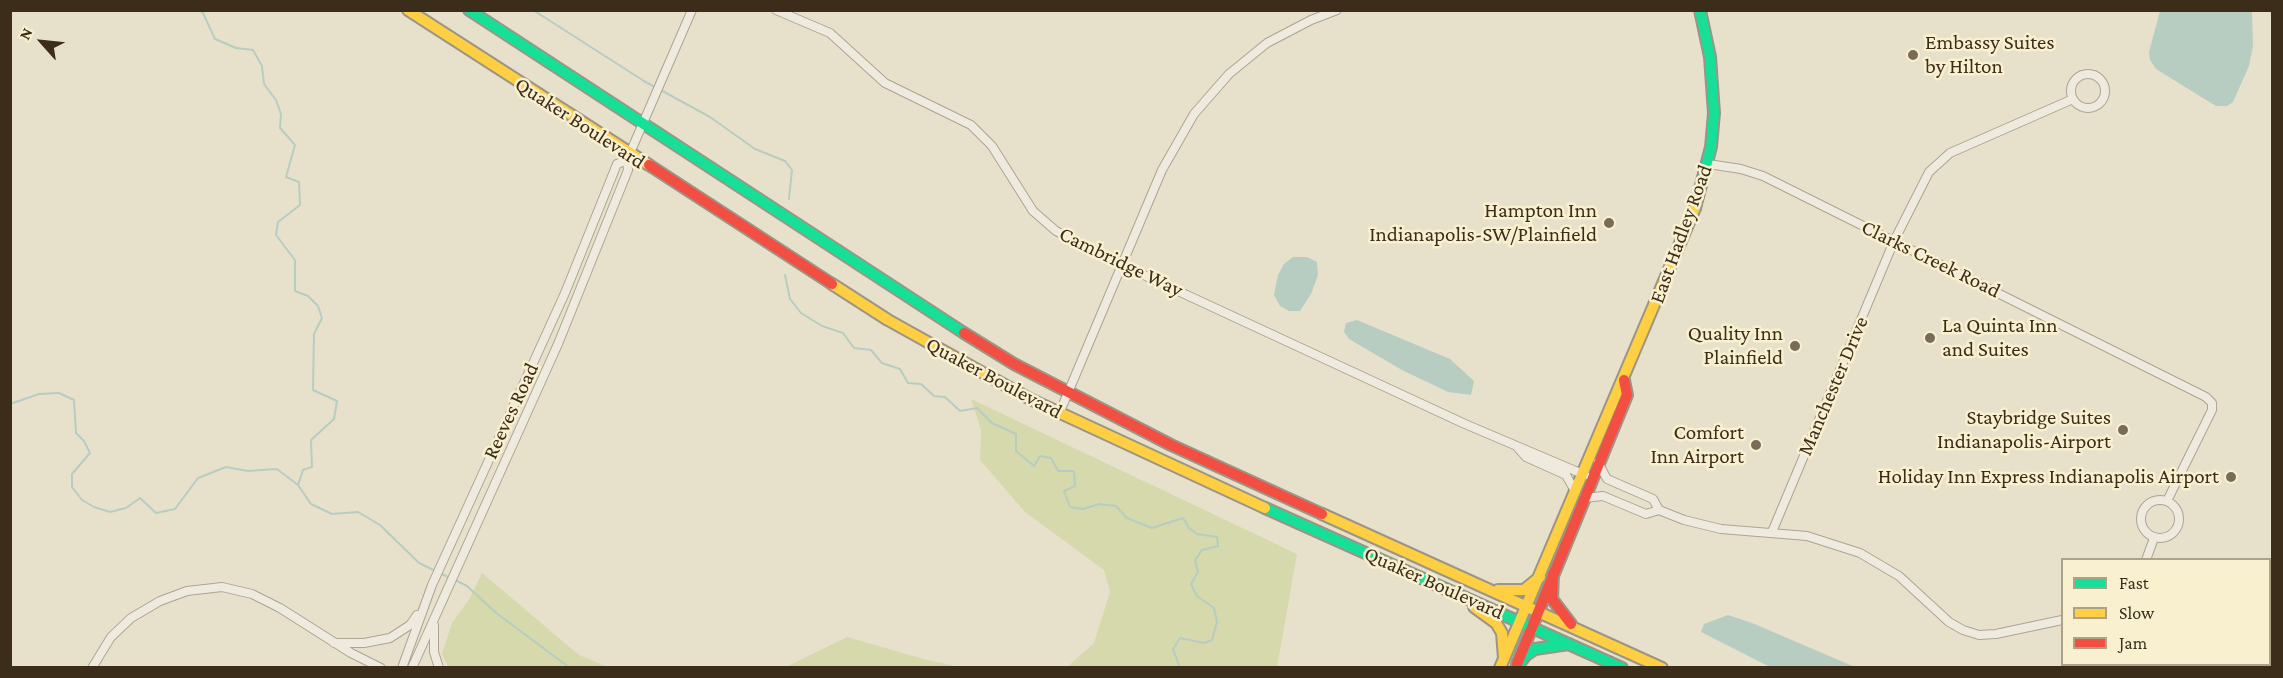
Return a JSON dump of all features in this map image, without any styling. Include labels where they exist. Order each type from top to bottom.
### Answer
[{"type":"main road","name":"Quaker Boulevard","points":[[408,10],[628,158],[888,320],[1059,414],[1622,668]]},
{"type":"main road","name":"Quaker Boulevard","points":[[469,10],[926,310],[1068,393],[1172,445],[1662,668]]},
{"type":"main road","name":"East Hadley Road","points":[[1515,668],[1553,574],[1616,391],[1624,380],[1687,230],[1708,165],[1714,113],[1712,73],[1701,10]]},
{"type":"main road","name":"East Hadley Road","points":[[1586,476],[1598,462],[1627,395],[1624,380]]},
{"type":"main road","name":"East Hadley Road","points":[[1502,663],[1580,494]]},
{"type":"main road","points":[[1553,574],[1552,599],[1576,629]]},
{"type":"main road","points":[[1490,590],[1524,590],[1540,577]]},
{"type":"main road","points":[[1451,591],[1496,622],[1502,633],[1502,663]]},
{"type":"main road","points":[[1515,668],[1526,655],[1536,649],[1569,644]]},
{"type":"street","name":"Reeves Road","points":[[412,668],[434,624],[570,317],[628,170],[628,158],[692,10]]},
{"type":"street","name":"Cambridge Way","points":[[776,10],[830,33],[885,82],[971,125],[992,146],[1021,194],[1040,218],[1056,231],[1122,265],[1518,448],[1528,449],[1586,476]]},
{"type":"street","points":[[1059,414],[1173,148],[1208,96],[1229,74],[1267,44],[1311,20],[1337,10]]},
{"type":"street","points":[[2081,76],[2095,76],[2103,83],[2104,95],[2097,106],[2082,108],[2073,99],[2072,86],[2081,76]]},
{"type":"street","name":"Manchester Drive","points":[[1772,532],[1894,241],[1929,172],[1943,157],[2073,99]]},
{"type":"street","name":"Reeves Road","points":[[402,668],[440,565],[565,293],[617,164],[628,158]]},
{"type":"street","name":"Clarks Creek Road","points":[[1708,165],[1741,169],[1763,176],[2156,371],[2212,403],[2212,410],[2167,501]]},
{"type":"street","name":"Cambridge Way","points":[[1518,448],[1526,456],[1566,475],[1580,494]]},
{"type":"street","points":[[1598,462],[1607,478],[1653,499],[1659,510]]},
{"type":"street","points":[[1580,494],[1603,496],[1646,514],[1659,510],[1700,525],[1826,540],[1870,558],[1908,583],[1949,622],[1963,630],[1979,634],[1996,634],[2061,620]]},
{"type":"street","points":[[2153,501],[2167,501],[2178,510],[2178,526],[2169,537],[2154,538],[2144,530],[2141,521],[2142,512],[2153,501]]},
{"type":"street","points":[[2147,558],[2154,538]]},
{"type":"street","points":[[92,668],[111,637],[131,618],[160,602],[187,591],[222,587],[252,594],[280,608],[334,643],[381,668]]},
{"type":"street","points":[[334,643],[379,641],[390,638],[410,625],[424,607]]},
{"type":"street","points":[[434,624],[434,652],[439,668]]},
{"type":"green space","points":[[971,399],[1297,554],[1277,667],[1067,667],[1094,643],[1110,592],[1104,570],[1025,512],[980,460],[981,430]]},
{"type":"green space","points":[[482,573],[579,655],[608,667],[448,667],[442,654],[452,623],[470,598]]},
{"type":"green space","points":[[847,637],[927,660],[960,667],[786,667]]},
{"type":"shaded area","points":[[2160,11],[2252,11],[2253,46],[2249,66],[2233,102],[2227,106],[2216,106],[2156,69],[2150,60],[2149,52]]},
{"type":"shaded area","points":[[1293,257],[1307,257],[1317,262],[1318,275],[1311,294],[1300,311],[1289,311],[1280,306],[1274,295],[1278,275],[1284,264]]},
{"type":"shaded area","points":[[1357,320],[1450,359],[1474,381],[1471,395],[1448,392],[1402,370],[1349,339],[1344,332],[1346,323]]},
{"type":"shaded area","points":[[1728,615],[1855,667],[1770,667],[1701,632],[1704,624]]},
{"type":"waterway","points":[[199,10],[203,13],[215,39],[236,48],[253,50],[262,66],[264,84],[276,100],[281,114],[280,128],[295,145],[286,177],[299,182],[300,205],[278,222],[276,235],[295,260],[295,291],[308,296],[318,306],[322,318],[314,334],[313,390],[337,401],[334,419],[311,440],[312,467],[303,470],[298,485]]},
{"type":"waterway","points":[[533,10],[644,81],[710,117],[755,149],[785,161],[792,170],[789,199]]},
{"type":"waterway","points":[[785,275],[790,299],[801,313],[822,326],[843,333],[854,348],[871,350],[882,363],[900,369],[908,383],[921,384],[934,396],[945,397],[960,411],[977,408],[992,423],[1016,434],[1016,451],[1034,466],[1040,456],[1051,458],[1058,471],[1074,471],[1075,486],[1064,491],[1070,507],[1083,509],[1099,504],[1116,506],[1127,518],[1152,528],[1183,518],[1189,528],[1197,534],[1217,537],[1218,546],[1202,550],[1195,560],[1198,572],[1191,584],[1197,596],[1214,608],[1217,622],[1212,640],[1204,643],[1180,638],[1173,649],[1180,668]]},
{"type":"waterway","points":[[10,404],[39,394],[59,393],[74,400],[76,433],[84,441],[90,453],[72,474],[72,487],[82,500],[94,507],[110,512],[126,508],[140,498],[156,513],[175,509],[198,478],[226,467],[248,471],[277,469],[298,485],[311,504],[332,514],[358,512],[380,525],[419,563],[450,578]]},
{"type":"waterway","points":[[455,580],[467,586],[495,612],[570,668]]},
{"type":"traffic: fast","points":[[469,10],[964,333]]},
{"type":"traffic: fast","points":[[1695,208],[1711,147],[1714,113],[1710,57],[1700,10]]},
{"type":"traffic: fast","points":[[1265,508],[1622,668]]},
{"type":"traffic: fast","points":[[1516,668],[1526,655],[1535,649],[1569,644]]},
{"type":"traffic: slow","points":[[408,10],[649,165]]},
{"type":"traffic: slow","points":[[1500,668],[1695,208]]},
{"type":"traffic: slow","points":[[832,284],[888,320],[1030,399],[1265,508]]},
{"type":"traffic: slow","points":[[1322,514],[1662,668]]},
{"type":"traffic: slow","points":[[1498,590],[1524,590],[1540,577]]},
{"type":"traffic: slow","points":[[1474,607],[1496,623],[1502,633],[1504,658]]},
{"type":"traffic: jam","points":[[649,165],[832,284]]},
{"type":"traffic: jam","points":[[964,333],[1014,364],[1171,445],[1322,514]]},
{"type":"traffic: jam","points":[[1517,664],[1627,395],[1624,380]]},
{"type":"traffic: jam","points":[[1553,574],[1552,599],[1571,624]]},
{"type":"place","name":"Embassy Suites by Hilton","points":[[1913,55]]},
{"type":"place","name":"Hampton Inn Indianapolis-SW/Plainfield","points":[[1609,223]]},
{"type":"place","name":"La Quinta Inn and Suites","points":[[1930,338]]},
{"type":"place","name":"Quality Inn Plainfield","points":[[1795,346]]},
{"type":"place","name":"Staybridge Suites Indianapolis-Airport","points":[[2123,430]]},
{"type":"place","name":"Comfort Inn Airport","points":[[1756,445]]},
{"type":"place","name":"Holiday Inn Express Indianapolis Airport","points":[[2231,477]]}]
